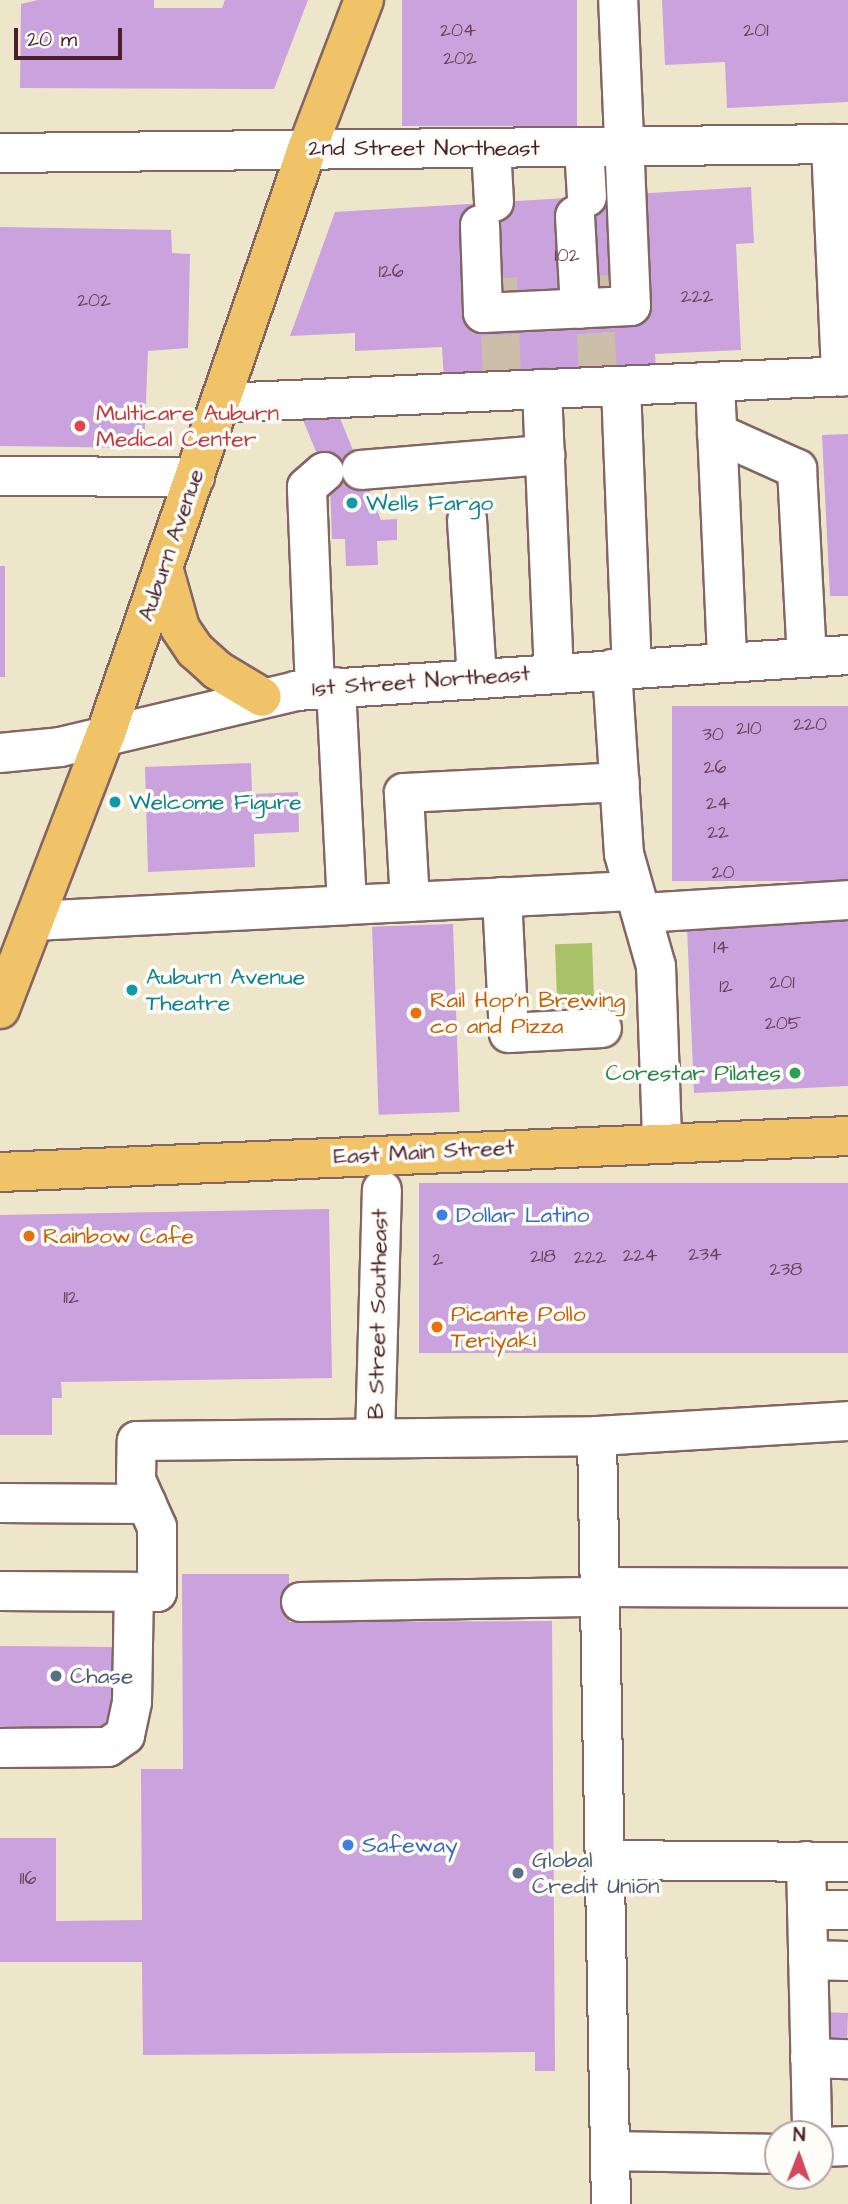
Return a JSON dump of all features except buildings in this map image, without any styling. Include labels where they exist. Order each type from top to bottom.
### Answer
[{"type":"main road","name":"Auburn Avenue","points":[[0,1009],[8,964],[34,921],[105,736],[222,403],[307,149],[364,0]]},
{"type":"main road","points":[[163,567],[180,628],[195,650],[217,670],[262,697]]},
{"type":"main road","name":"East Main Street","points":[[0,1172],[848,1136]]},
{"type":"street","points":[[491,148],[483,313],[631,306],[618,0]]},
{"type":"street","name":"2nd Street Northeast","points":[[0,153],[840,144]]},
{"type":"street","points":[[222,403],[502,384],[542,389],[606,381],[715,382],[845,376],[840,144]]},
{"type":"street","points":[[580,309],[584,147]]},
{"type":"street","points":[[606,381],[622,668],[620,782],[638,902],[656,966],[663,1142]]},
{"type":"street","points":[[715,382],[727,662]]},
{"type":"street","points":[[542,389],[554,672]]},
{"type":"street","points":[[717,433],[796,469],[807,657]]},
{"type":"street","points":[[347,905],[307,486],[343,471],[545,455]]},
{"type":"street","points":[[0,476],[195,477]]},
{"type":"street","points":[[467,520],[477,677]]},
{"type":"street","name":"1st Street Northeast","points":[[0,753],[60,747],[262,697],[325,688],[848,655]]},
{"type":"street","points":[[410,902],[404,793],[620,782]]},
{"type":"street","points":[[34,921],[502,897],[638,902],[848,900]]},
{"type":"street","points":[[502,897],[509,1032],[602,1028]]},
{"type":"street","name":"B Street Southeast","points":[[375,1438],[382,1190]]},
{"type":"street","points":[[0,1591],[157,1592],[152,1515],[136,1480],[137,1441],[597,1436],[848,1421]]},
{"type":"street","points":[[597,1436],[611,2204]]},
{"type":"street","points":[[0,1503],[152,1515]]},
{"type":"street","points":[[301,1602],[600,1592],[848,1588]]},
{"type":"street","points":[[0,1748],[108,1746],[125,1735],[132,1702],[134,1592]]},
{"type":"street","points":[[605,1860],[848,1862]]},
{"type":"street","points":[[806,1861],[812,2120]]},
{"type":"street","points":[[807,1910],[848,1910]]},
{"type":"street","points":[[808,1960],[848,1961]]},
{"type":"street","points":[[810,2059],[848,2059]]},
{"type":"street","points":[[611,2151],[764,2154]]},
{"type":"green space","points":[[592,943],[594,1003],[557,1004],[555,944]]},
{"type":"tunnel","points":[[592,276],[598,372]]},
{"type":"tunnel","points":[[498,278],[502,377]]},
{"type":"place","name":"Multicare Auburn Medical Center","points":[[80,426]]},
{"type":"place","name":"Wells Fargo","points":[[352,503]]},
{"type":"place","name":"Welcome Figure","points":[[115,802]]},
{"type":"place","name":"Auburn Avenue Theatre","points":[[132,990]]},
{"type":"place","name":"Rail Hop'n Brewing co and Pizza","points":[[416,1013]]},
{"type":"place","name":"Corestar Pilates","points":[[795,1073]]},
{"type":"place","name":"Dollar Latino","points":[[442,1215]]},
{"type":"place","name":"Rainbow Cafe","points":[[29,1236]]},
{"type":"place","name":"Picante Pollo Teriyaki","points":[[437,1327]]},
{"type":"place","name":"Chase","points":[[56,1676]]},
{"type":"place","name":"Safeway","points":[[348,1845]]},
{"type":"place","name":"Global Credit Union","points":[[518,1873]]}]
